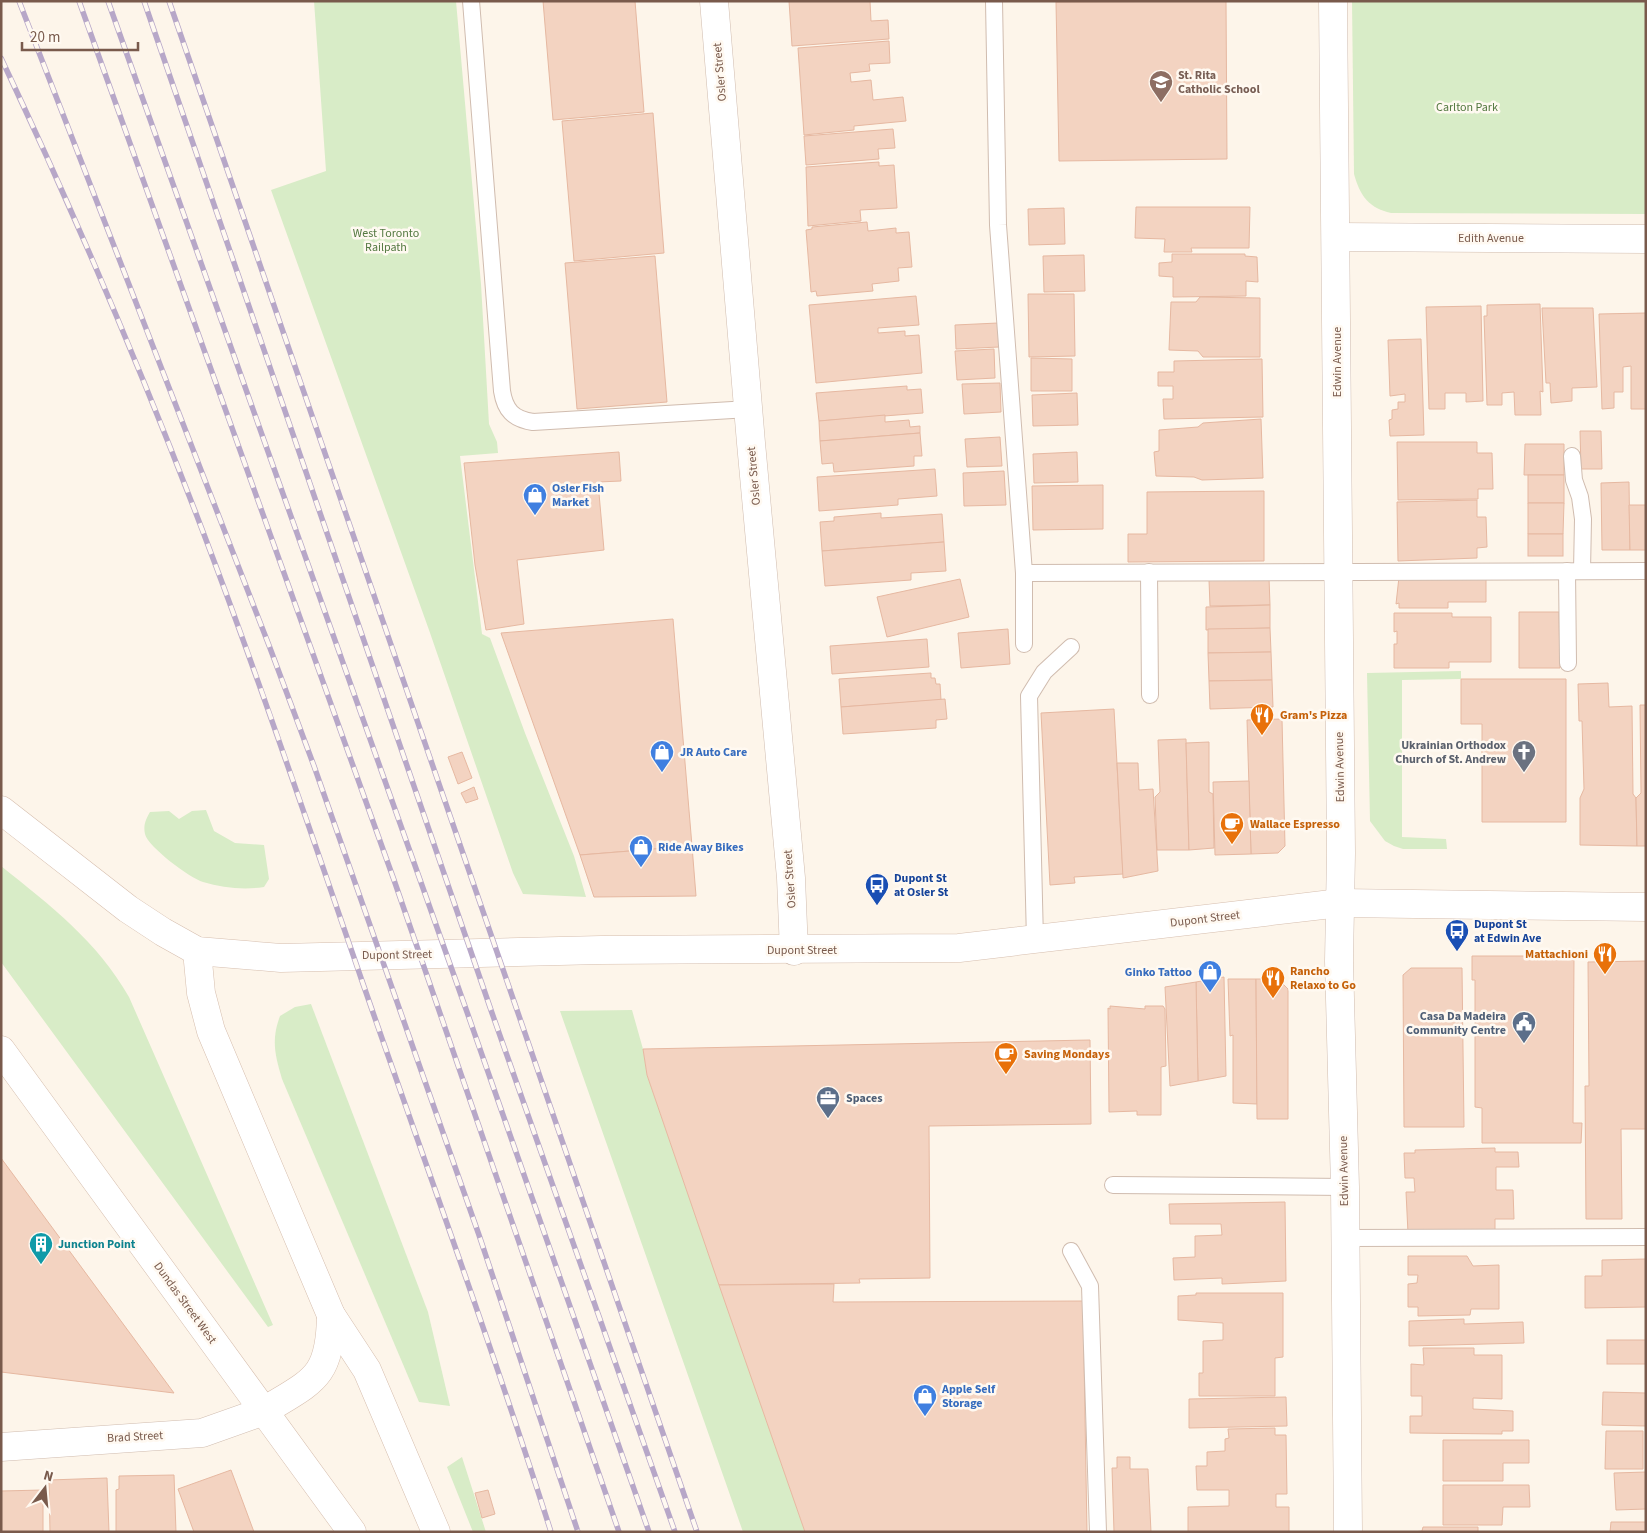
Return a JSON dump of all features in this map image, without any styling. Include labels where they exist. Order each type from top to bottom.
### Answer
[{"type":"street","name":"Osler Street","points":[[714,1],[748,409],[791,878],[794,951]]},
{"type":"street","name":"Edwin Avenue","points":[[1333,1],[1336,237],[1339,961],[1345,1187],[1348,1532]]},
{"type":"street","name":"Edith Avenue","points":[[1336,237],[1646,239]]},
{"type":"street","name":"Dupont Street","points":[[1,810],[128,909],[162,932],[197,951],[282,958],[601,950],[794,951],[959,948],[1340,903],[1646,907]]},
{"type":"street","points":[[197,951],[201,993],[211,1031],[331,1314],[367,1370],[436,1532]]},
{"type":"street","name":"Dundas Street West","points":[[1,1050],[352,1532]]},
{"type":"street","name":"Brad Street","points":[[1,1447],[202,1434],[264,1411],[320,1373],[330,1344],[331,1314]]},
{"type":"lane","points":[[471,1],[502,390],[504,403],[510,413],[519,420],[533,422],[748,409]]},
{"type":"lane","points":[[994,1],[998,225],[1024,573],[1024,644]]},
{"type":"lane","points":[[1568,662],[1575,571],[1583,519],[1580,498],[1574,480],[1572,456]]},
{"type":"lane","points":[[1024,573],[1646,570]]},
{"type":"lane","points":[[1149,572],[1150,695]]},
{"type":"lane","points":[[1035,940],[1029,696],[1044,672],[1072,647]]},
{"type":"lane","points":[[1113,1185],[1345,1187]]},
{"type":"lane","points":[[1345,1238],[1646,1237]]},
{"type":"lane","points":[[1071,1251],[1090,1286],[1098,1532]]},
{"type":"green space","name":"West Toronto Railpath","points":[[314,1],[456,1],[481,284],[489,424],[497,442],[498,453],[460,456],[482,634],[490,638],[574,856],[586,897],[523,894],[513,873],[429,630],[271,190],[326,171]]},
{"type":"green space","name":"Carlton Park","points":[[1352,1],[1646,1],[1646,214],[1391,213],[1371,204],[1359,189],[1354,174]]},
{"type":"green space","points":[[1461,671],[1461,679],[1402,680],[1402,837],[1446,839],[1447,849],[1403,849],[1394,846],[1385,841],[1370,821],[1367,673]]},
{"type":"green space","points":[[206,810],[214,831],[235,843],[264,845],[269,879],[264,887],[226,887],[203,882],[161,854],[145,834],[145,822],[150,812],[169,811],[179,819],[192,811]]},
{"type":"green space","points":[[1,866],[38,895],[88,941],[129,997],[273,1325],[268,1327],[1,962]]},
{"type":"green space","points":[[311,1004],[428,1312],[450,1406],[419,1402],[282,1079],[275,1048],[277,1025],[280,1016],[295,1007]]},
{"type":"green space","points":[[632,1010],[643,1049],[647,1075],[805,1532],[743,1532],[560,1011]]},
{"type":"green space","points":[[462,1457],[486,1532],[473,1532],[447,1467]]},
{"type":"building","points":[[543,1],[635,1],[644,112],[553,120]]},
{"type":"building","points":[[789,1],[870,1],[871,21],[888,20],[889,39],[792,46]]},
{"type":"building","points":[[1226,1],[1227,159],[1059,161],[1056,2]]},
{"type":"building","points":[[889,41],[890,63],[869,64],[870,71],[850,73],[851,82],[871,80],[873,100],[903,97],[906,121],[854,126],[854,130],[804,135],[798,48]]},
{"type":"building","points":[[653,113],[664,253],[574,261],[562,121]]},
{"type":"building","points":[[893,129],[895,148],[878,149],[879,159],[806,165],[804,136]]},
{"type":"building","points":[[879,162],[879,166],[894,165],[897,208],[860,210],[861,221],[808,226],[806,167]]},
{"type":"building","points":[[1136,207],[1250,207],[1249,248],[1191,248],[1192,252],[1164,252],[1165,239],[1135,238]]},
{"type":"building","points":[[1064,208],[1065,244],[1029,245],[1028,209]]},
{"type":"building","points":[[867,222],[868,231],[896,228],[896,233],[909,232],[912,267],[898,268],[899,281],[872,284],[873,291],[817,296],[816,291],[811,292],[806,230],[812,229],[812,227]]},
{"type":"building","points":[[1172,254],[1245,254],[1245,256],[1257,257],[1258,282],[1246,281],[1246,296],[1173,297],[1173,277],[1159,276],[1159,263],[1172,262]]},
{"type":"building","points":[[1084,255],[1085,291],[1044,292],[1043,256]]},
{"type":"building","points":[[655,256],[667,402],[577,409],[565,263]]},
{"type":"building","points":[[1028,294],[1074,294],[1075,356],[1029,357]]},
{"type":"building","points":[[916,296],[919,325],[878,328],[878,333],[905,331],[905,336],[919,335],[922,373],[816,383],[809,305]]},
{"type":"building","points":[[1200,297],[1260,298],[1260,357],[1203,357],[1198,351],[1169,350],[1171,302],[1196,302]]},
{"type":"building","points":[[1540,304],[1543,392],[1540,391],[1541,415],[1515,415],[1514,392],[1502,393],[1502,405],[1487,405],[1484,316],[1487,316],[1487,305]]},
{"type":"building","points":[[1481,306],[1483,401],[1466,402],[1466,393],[1445,393],[1445,409],[1429,409],[1426,307]]},
{"type":"building","points":[[1542,308],[1593,308],[1597,387],[1572,388],[1572,401],[1551,403],[1550,383],[1546,383]]},
{"type":"building","points":[[1646,313],[1646,409],[1631,409],[1631,366],[1623,367],[1623,392],[1614,392],[1614,408],[1602,409],[1599,314]]},
{"type":"building","points":[[998,323],[999,347],[956,349],[955,325]]},
{"type":"building","points":[[1421,339],[1424,435],[1390,436],[1389,420],[1392,419],[1392,410],[1398,409],[1398,402],[1405,402],[1405,394],[1390,396],[1388,340]]},
{"type":"building","points":[[994,349],[995,378],[957,380],[955,351]]},
{"type":"building","points":[[1031,358],[1072,359],[1072,391],[1031,391]]},
{"type":"building","points":[[1262,359],[1263,417],[1164,419],[1163,399],[1173,399],[1173,386],[1158,386],[1158,372],[1174,372],[1174,361]]},
{"type":"building","points":[[1000,383],[1001,412],[964,414],[962,384]]},
{"type":"building","points":[[907,386],[907,390],[921,389],[923,413],[819,421],[816,393]]},
{"type":"building","points":[[1077,393],[1078,425],[1033,426],[1032,395]]},
{"type":"building","points":[[885,415],[885,422],[909,420],[910,427],[920,426],[920,433],[820,441],[819,421]]},
{"type":"building","points":[[1261,419],[1263,478],[1202,480],[1194,477],[1156,476],[1154,452],[1159,451],[1159,430],[1198,427],[1203,423]]},
{"type":"building","points":[[1580,431],[1601,431],[1602,469],[1581,469]]},
{"type":"building","points":[[920,433],[922,456],[914,456],[914,466],[834,472],[833,463],[822,464],[820,441]]},
{"type":"building","points":[[1000,437],[1002,466],[967,467],[965,439]]},
{"type":"building","points":[[1397,442],[1477,442],[1477,453],[1492,453],[1493,489],[1478,489],[1478,499],[1398,500]]},
{"type":"building","points":[[1525,444],[1564,444],[1564,475],[1524,475]]},
{"type":"building","name":"Osler Fish Market","points":[[619,452],[621,481],[598,482],[604,550],[517,560],[524,624],[486,630],[475,565],[464,463]]},
{"type":"building","points":[[1077,452],[1078,482],[1034,483],[1033,454]]},
{"type":"building","points":[[935,469],[937,496],[898,499],[898,505],[819,511],[817,477]]},
{"type":"building","points":[[1004,471],[1006,505],[964,506],[963,473]]},
{"type":"building","points":[[1528,475],[1564,475],[1564,503],[1528,503]]},
{"type":"building","points":[[1629,482],[1630,550],[1602,550],[1601,483]]},
{"type":"building","points":[[1103,485],[1103,529],[1033,530],[1032,486]]},
{"type":"building","points":[[1264,491],[1264,561],[1128,562],[1128,534],[1147,534],[1147,492]]},
{"type":"building","points":[[1477,500],[1477,517],[1486,517],[1487,547],[1477,548],[1477,558],[1398,561],[1397,502]]},
{"type":"building","points":[[1528,503],[1564,503],[1563,534],[1528,534]]},
{"type":"building","points":[[1629,505],[1646,505],[1646,550],[1630,550]]},
{"type":"building","points":[[881,513],[881,518],[942,514],[944,542],[822,551],[820,522],[834,521],[834,517]]},
{"type":"building","points":[[1528,534],[1563,534],[1563,556],[1528,556]]},
{"type":"building","points":[[944,542],[946,571],[911,573],[911,580],[825,586],[822,551]]},
{"type":"building","points":[[1399,577],[1486,578],[1486,602],[1448,602],[1448,608],[1399,608],[1399,603],[1396,604]]},
{"type":"building","points":[[1269,578],[1270,605],[1210,606],[1209,580]]},
{"type":"building","points":[[960,579],[969,617],[887,637],[877,597]]},
{"type":"building","points":[[1270,605],[1270,628],[1206,630],[1206,607]]},
{"type":"building","points":[[1519,612],[1559,612],[1560,668],[1519,668]]},
{"type":"building","points":[[1394,613],[1452,613],[1452,617],[1491,617],[1491,662],[1449,662],[1449,668],[1394,668],[1394,644],[1397,644],[1397,631],[1394,632]]},
{"type":"building","points":[[673,619],[692,846],[580,855],[501,633]]},
{"type":"building","points":[[1270,628],[1271,652],[1208,653],[1208,629]]},
{"type":"building","points":[[1008,629],[1010,664],[961,668],[958,633]]},
{"type":"building","points":[[927,639],[929,667],[832,674],[830,646]]},
{"type":"building","points":[[1271,652],[1272,680],[1209,681],[1208,653]]},
{"type":"building","points":[[931,673],[931,678],[935,678],[936,684],[940,684],[941,700],[841,707],[839,679]]},
{"type":"building","name":"Ukrainian Orthodox Church of St. Andrew","points":[[1461,679],[1566,679],[1566,822],[1482,822],[1482,724],[1461,724]]},
{"type":"building","points":[[1272,680],[1273,707],[1210,709],[1209,681]]},
{"type":"building","points":[[1608,683],[1609,707],[1632,706],[1633,794],[1636,798],[1637,846],[1580,845],[1580,798],[1584,789],[1582,721],[1579,721],[1578,684]]},
{"type":"building","points":[[945,699],[947,719],[936,720],[936,728],[843,734],[841,707]]},
{"type":"building","points":[[1640,705],[1646,705],[1646,846],[1637,846],[1636,798],[1641,793]]},
{"type":"building","points":[[1114,709],[1123,874],[1074,877],[1075,883],[1050,885],[1041,713]]},
{"type":"building","points":[[1282,719],[1285,846],[1278,853],[1251,854],[1247,720]]},
{"type":"building","points":[[1186,739],[1189,850],[1157,850],[1155,797],[1160,792],[1158,740]]},
{"type":"building","points":[[1209,742],[1209,792],[1213,794],[1214,848],[1189,850],[1186,743]]},
{"type":"building","points":[[462,752],[472,778],[458,784],[448,757]]},
{"type":"building","points":[[1117,763],[1138,763],[1139,790],[1153,789],[1158,871],[1123,878]]},
{"type":"building","points":[[1249,781],[1251,854],[1215,855],[1213,782]]},
{"type":"building","points":[[474,787],[478,799],[466,803],[461,793]]},
{"type":"building","points":[[692,846],[696,896],[594,897],[580,855]]},
{"type":"building","name":"Casa Da Madeira Community Centre","points":[[1472,956],[1574,956],[1573,1123],[1582,1123],[1581,1143],[1482,1143],[1482,1108],[1475,1107],[1475,980],[1472,980]]},
{"type":"building","points":[[1646,961],[1646,1129],[1621,1129],[1622,1219],[1586,1219],[1585,1086],[1589,1086],[1588,962]]},
{"type":"building","points":[[1411,968],[1462,968],[1464,1127],[1404,1127],[1403,975]]},
{"type":"building","points":[[1224,977],[1226,1076],[1198,1081],[1196,982]]},
{"type":"building","points":[[1228,979],[1256,979],[1257,1104],[1233,1103],[1233,1035],[1230,1036]]},
{"type":"building","points":[[1256,979],[1278,979],[1288,989],[1288,1119],[1257,1119]]},
{"type":"building","points":[[1196,982],[1198,1081],[1170,1086],[1165,987]]},
{"type":"building","points":[[1110,1006],[1145,1009],[1145,1006],[1163,1006],[1165,1009],[1166,1066],[1161,1067],[1161,1115],[1137,1115],[1137,1111],[1109,1112],[1108,1008],[1110,1009]]},
{"type":"building","points":[[1090,1040],[1091,1124],[929,1126],[930,1278],[859,1279],[860,1283],[719,1285],[647,1075],[643,1049]]},
{"type":"building","points":[[1495,1148],[1495,1152],[1518,1152],[1519,1167],[1496,1167],[1496,1190],[1513,1190],[1514,1219],[1495,1219],[1495,1230],[1408,1233],[1406,1192],[1415,1192],[1414,1178],[1405,1178],[1404,1153],[1415,1153],[1415,1150]]},
{"type":"building","name":"Junction Point","points":[[1,1158],[174,1393],[1,1372]]},
{"type":"building","points":[[1285,1202],[1286,1281],[1222,1284],[1222,1278],[1174,1280],[1173,1258],[1195,1257],[1195,1236],[1222,1235],[1221,1224],[1170,1224],[1169,1204]]},
{"type":"building","points":[[1408,1256],[1467,1256],[1473,1266],[1499,1265],[1499,1309],[1471,1309],[1470,1315],[1418,1316],[1418,1307],[1408,1307],[1408,1284],[1417,1283],[1418,1275],[1408,1275]]},
{"type":"building","points":[[1646,1259],[1646,1307],[1585,1308],[1585,1276],[1602,1276],[1602,1260]]},
{"type":"building","name":"Apple Self Storage","points":[[834,1284],[833,1302],[1083,1301],[1087,1532],[805,1532],[719,1285]]},
{"type":"building","points":[[1196,1293],[1283,1293],[1283,1357],[1275,1358],[1275,1396],[1199,1396],[1199,1373],[1203,1373],[1203,1341],[1223,1340],[1223,1323],[1178,1320],[1178,1296],[1196,1295]]},
{"type":"building","points":[[1464,1319],[1464,1324],[1523,1322],[1524,1343],[1409,1346],[1409,1321]]},
{"type":"building","points":[[1607,1340],[1646,1340],[1646,1364],[1607,1364]]},
{"type":"building","points":[[1423,1348],[1474,1348],[1474,1355],[1502,1355],[1502,1399],[1473,1398],[1473,1409],[1513,1411],[1513,1431],[1502,1431],[1502,1434],[1410,1433],[1410,1416],[1422,1416],[1422,1396],[1411,1396],[1411,1364],[1424,1365]]},
{"type":"building","points":[[1603,1392],[1646,1393],[1646,1426],[1602,1425]]},
{"type":"building","points":[[1286,1397],[1287,1426],[1189,1428],[1189,1399]]},
{"type":"building","points":[[1275,1428],[1275,1435],[1286,1435],[1287,1494],[1276,1494],[1276,1507],[1289,1507],[1289,1532],[1188,1532],[1188,1507],[1229,1506],[1229,1490],[1197,1490],[1196,1466],[1207,1466],[1207,1452],[1225,1451],[1225,1439],[1229,1438],[1228,1429]]},
{"type":"building","points":[[1606,1431],[1643,1431],[1643,1469],[1605,1469]]},
{"type":"building","points":[[1443,1440],[1529,1440],[1529,1463],[1503,1463],[1503,1481],[1443,1481]]},
{"type":"building","points":[[1117,1457],[1130,1457],[1130,1469],[1148,1469],[1151,1532],[1114,1532],[1112,1468],[1117,1468]]},
{"type":"building","points":[[231,1470],[254,1532],[194,1532],[178,1489]]},
{"type":"building","points":[[1646,1472],[1646,1509],[1616,1510],[1614,1473]]},
{"type":"building","points":[[174,1475],[176,1532],[116,1532],[116,1490],[119,1489],[119,1476]]},
{"type":"building","points":[[107,1478],[109,1532],[50,1532],[49,1480]]},
{"type":"building","points":[[1443,1485],[1529,1485],[1530,1507],[1503,1507],[1502,1525],[1443,1525]]},
{"type":"building","points":[[43,1490],[43,1532],[1,1532],[1,1491]]},
{"type":"building","points":[[488,1490],[495,1514],[482,1518],[475,1493]]},
{"type":"building","points":[[1611,1522],[1646,1522],[1646,1532],[1610,1532]]},
{"type":"building","points":[[1423,1527],[1478,1527],[1478,1532],[1413,1532],[1422,1531]]},
{"type":"railway","points":[[19,1],[314,766],[479,1235],[578,1532]]},
{"type":"railway","points":[[79,1],[394,880],[619,1532]]},
{"type":"railway","points":[[108,1],[467,1012],[649,1532]]},
{"type":"railway","points":[[144,1],[492,1013],[675,1532]]},
{"type":"railway","points":[[169,1],[697,1532]]},
{"type":"railway","points":[[1,58],[113,307],[165,433],[214,561],[271,717],[458,1255],[551,1532]]},
{"type":"place","name":"St. Rita Catholic School","points":[[1161,103]]},
{"type":"place","name":"Osler Fish Market","points":[[535,516]]},
{"type":"place","name":"Gram's Pizza","points":[[1262,736]]},
{"type":"place","name":"JR Auto Care","points":[[662,773]]},
{"type":"place","name":"Ukrainian Orthodox Church of St. Andrew","points":[[1524,773]]},
{"type":"place","name":"Wallace Espresso","points":[[1232,845]]},
{"type":"place","name":"Ride Away Bikes","points":[[641,868]]},
{"type":"place","name":"Dupont St at Osler St","points":[[877,906]]},
{"type":"place","name":"Dupont St at Edwin Ave","points":[[1457,952]]},
{"type":"place","name":"Mattachioni","points":[[1605,975]]},
{"type":"place","name":"Ginko Tattoo","points":[[1210,993]]},
{"type":"place","name":"Rancho Relaxo to Go","points":[[1273,999]]},
{"type":"place","name":"Casa Da Madeira Community Centre","points":[[1524,1044]]},
{"type":"place","name":"Saving Mondays","points":[[1006,1075]]},
{"type":"place","name":"Spaces","points":[[828,1119]]},
{"type":"place","name":"Junction Point","points":[[41,1265]]},
{"type":"place","name":"Apple Self Storage","points":[[925,1417]]}]
